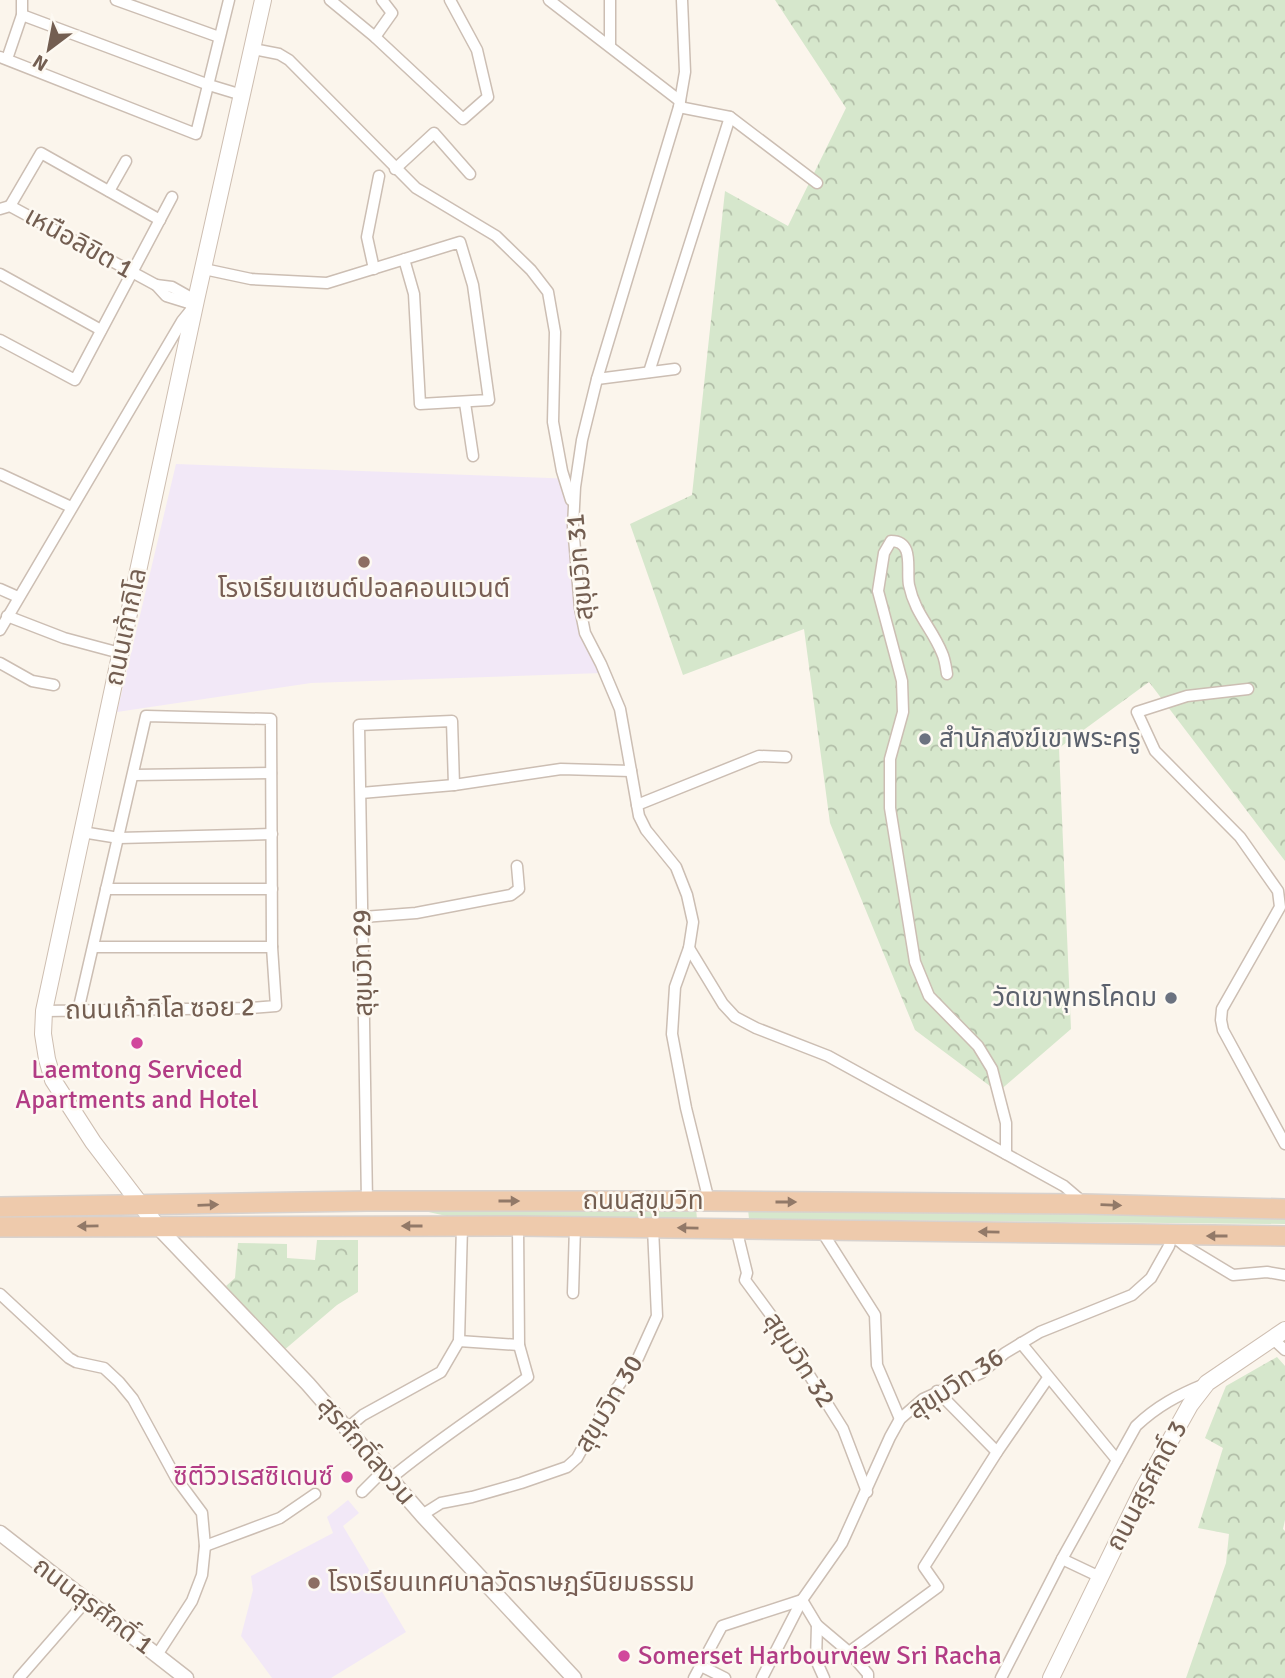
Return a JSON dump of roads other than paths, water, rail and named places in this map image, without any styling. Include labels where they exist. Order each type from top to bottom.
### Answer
[{"type":"highway","name":"ถนนสุขุมวิท","points":[[0,1207],[367,1201],[709,1201],[1084,1204],[1285,1209]]},
{"type":"highway","name":"ถนนสุขุมวิท","points":[[0,1227],[518,1226],[1285,1236]]},
{"type":"main road","name":"ถนนเก้ากิโล","points":[[157,1226],[93,1142],[53,1080],[43,1034],[44,1011],[195,303],[253,49],[260,1]]},
{"type":"main road","name":"ถนนสุรศักดิ์ 3","points":[[1051,1678],[1142,1491],[1190,1405],[1207,1382],[1279,1334]]},
{"type":"street","points":[[22,0],[22,15],[3,58],[196,134],[229,0]]},
{"type":"street","points":[[116,0],[219,37]]},
{"type":"street","points":[[330,0],[375,37],[463,119],[488,97],[477,50],[450,0]]},
{"type":"street","points":[[375,37],[392,13],[382,0]]},
{"type":"street","points":[[549,0],[610,46],[679,104],[730,117],[817,183]]},
{"type":"street","points":[[610,0],[610,46]]},
{"type":"street","name":"สุขุมวิท 31","points":[[682,0],[685,72],[679,104],[597,379],[577,468],[574,509],[579,594],[585,633],[620,709],[639,816],[646,830],[676,867],[687,895],[693,922],[689,948],[675,988],[672,1034],[686,1108],[709,1201]]},
{"type":"street","points":[[22,15],[242,95]]},
{"type":"street","points":[[253,49],[279,54],[289,60],[416,188],[496,236],[531,270],[548,292],[555,332],[552,422],[562,471],[574,509]]},
{"type":"street","points":[[649,372],[730,117]]},
{"type":"street","points":[[395,169],[434,133],[470,174]]},
{"type":"street","points":[[5,207],[41,153],[160,220]]},
{"type":"street","points":[[109,191],[126,161]]},
{"type":"street","points":[[374,269],[367,237],[379,176]]},
{"type":"street","points":[[0,340],[75,380],[172,197]]},
{"type":"street","name":"เหนือลิขิต 1","points":[[5,207],[156,285],[166,296],[195,303]]},
{"type":"street","points":[[204,269],[251,279],[327,283],[374,269],[404,259],[460,242],[473,285],[489,400],[420,404],[414,294],[404,259]]},
{"type":"street","points":[[0,274],[101,330]]},
{"type":"street","points":[[0,630],[195,303]]},
{"type":"street","points":[[597,379],[675,369]]},
{"type":"street","points":[[465,403],[473,456]]},
{"type":"street","points":[[0,474],[71,507]]},
{"type":"street","points":[[947,674],[943,654],[920,617],[909,583],[909,555],[904,545],[891,541],[884,553],[878,591],[902,681],[903,712],[890,759],[890,808],[915,962],[929,996],[978,1046],[992,1069],[1006,1123],[1006,1154]]},
{"type":"street","points":[[0,589],[18,597]]},
{"type":"street","points":[[7,617],[64,638],[120,653]]},
{"type":"street","points":[[0,663],[32,681],[54,685]]},
{"type":"street","points":[[1248,689],[1187,696],[1137,712],[1155,751],[1240,837],[1278,891],[1280,907],[1223,1009],[1221,1020],[1223,1030],[1285,1143]]},
{"type":"street","points":[[78,1011],[146,716],[271,719],[272,947],[94,947]]},
{"type":"street","name":"สุขุมวิท 29","points":[[367,1201],[359,724],[452,722],[454,785]]},
{"type":"street","points":[[637,805],[760,756],[786,757]]},
{"type":"street","points":[[361,793],[454,785],[561,769],[631,771]]},
{"type":"street","points":[[134,775],[271,774]]},
{"type":"street","points":[[82,832],[119,838],[272,834]]},
{"type":"street","points":[[363,917],[428,911],[511,895],[519,889],[517,866]]},
{"type":"street","points":[[106,889],[272,890]]},
{"type":"street","name":"ถนนเก้ากิโล ซอย 2","points":[[44,1011],[276,1006],[272,947]]},
{"type":"street","points":[[689,948],[723,1004],[735,1017],[755,1028],[828,1056],[1064,1186],[1084,1204]]},
{"type":"street","name":"สุรศักดิ์สงวน","points":[[157,1226],[307,1384],[422,1516],[574,1678]]},
{"type":"street","points":[[345,1430],[363,1415],[441,1372],[459,1341],[462,1226]]},
{"type":"street","points":[[362,1492],[454,1429],[468,1423],[528,1377],[519,1345],[518,1226]]},
{"type":"street","points":[[573,1293],[575,1227]]},
{"type":"street","name":"สุขุมวิท 30","points":[[422,1516],[441,1503],[521,1483],[567,1467],[577,1458],[612,1395],[638,1358],[657,1316],[653,1227]]},
{"type":"street","name":"สุขุมวิท 32","points":[[736,1228],[747,1273],[745,1280],[776,1322],[844,1429],[867,1492]]},
{"type":"street","points":[[821,1230],[874,1315],[877,1365],[901,1419]]},
{"type":"street","points":[[1172,1235],[1233,1275],[1267,1272],[1285,1275]]},
{"type":"street","name":"สุขุมวิท 36","points":[[762,1678],[802,1600],[842,1543],[890,1437],[901,1419],[923,1399],[981,1373],[1005,1353],[1040,1332],[1132,1294],[1151,1278],[1169,1246],[1172,1235]]},
{"type":"street","points":[[0,1294],[69,1358],[104,1368],[133,1399],[176,1478],[202,1513],[205,1546],[201,1575],[192,1601],[157,1655]]},
{"type":"street","points":[[1279,1334],[1285,1350]]},
{"type":"street","points":[[459,1341],[519,1345]]},
{"type":"street","points":[[1021,1343],[1117,1460]]},
{"type":"street","points":[[849,1653],[938,1587],[924,1567],[1048,1378]]},
{"type":"street","points":[[1001,1678],[1062,1559],[1136,1426],[1154,1408],[1207,1382]]},
{"type":"street","points":[[937,1391],[997,1452]]},
{"type":"street","points":[[205,1546],[280,1518],[314,1494]]},
{"type":"street","name":"ถนนสุรศักดิ์ 1","points":[[0,1533],[186,1678]]},
{"type":"street","points":[[1062,1559],[1100,1577]]},
{"type":"street","points":[[19,1678],[87,1600]]},
{"type":"street","points":[[694,1678],[722,1626],[802,1600],[817,1625],[849,1653],[868,1674],[868,1678]]},
{"type":"street","points":[[817,1625],[816,1660],[824,1678]]},
{"type":"street","points":[[701,1666],[726,1678]]},
{"type":"place","name":"โรงเรียนเซนต์ปอลคอนแวนต์","points":[[364,562]]},
{"type":"place","name":"สำนักสงฆ์เขาพระครู","points":[[925,739]]},
{"type":"place","name":"วัดเขาพุทธโคดม","points":[[1171,998]]},
{"type":"place","name":"Laemtong Serviced Apartments and Hotel","points":[[137,1043]]},
{"type":"place","name":"ซิตีวิวเรสซิเดนซ์","points":[[347,1477]]},
{"type":"place","name":"โรงเรียนเทศบาลวัดราษฎร์นิยมธรรม","points":[[314,1583]]},
{"type":"place","name":"Somerset Harbourview Sri Racha","points":[[624,1656]]}]
